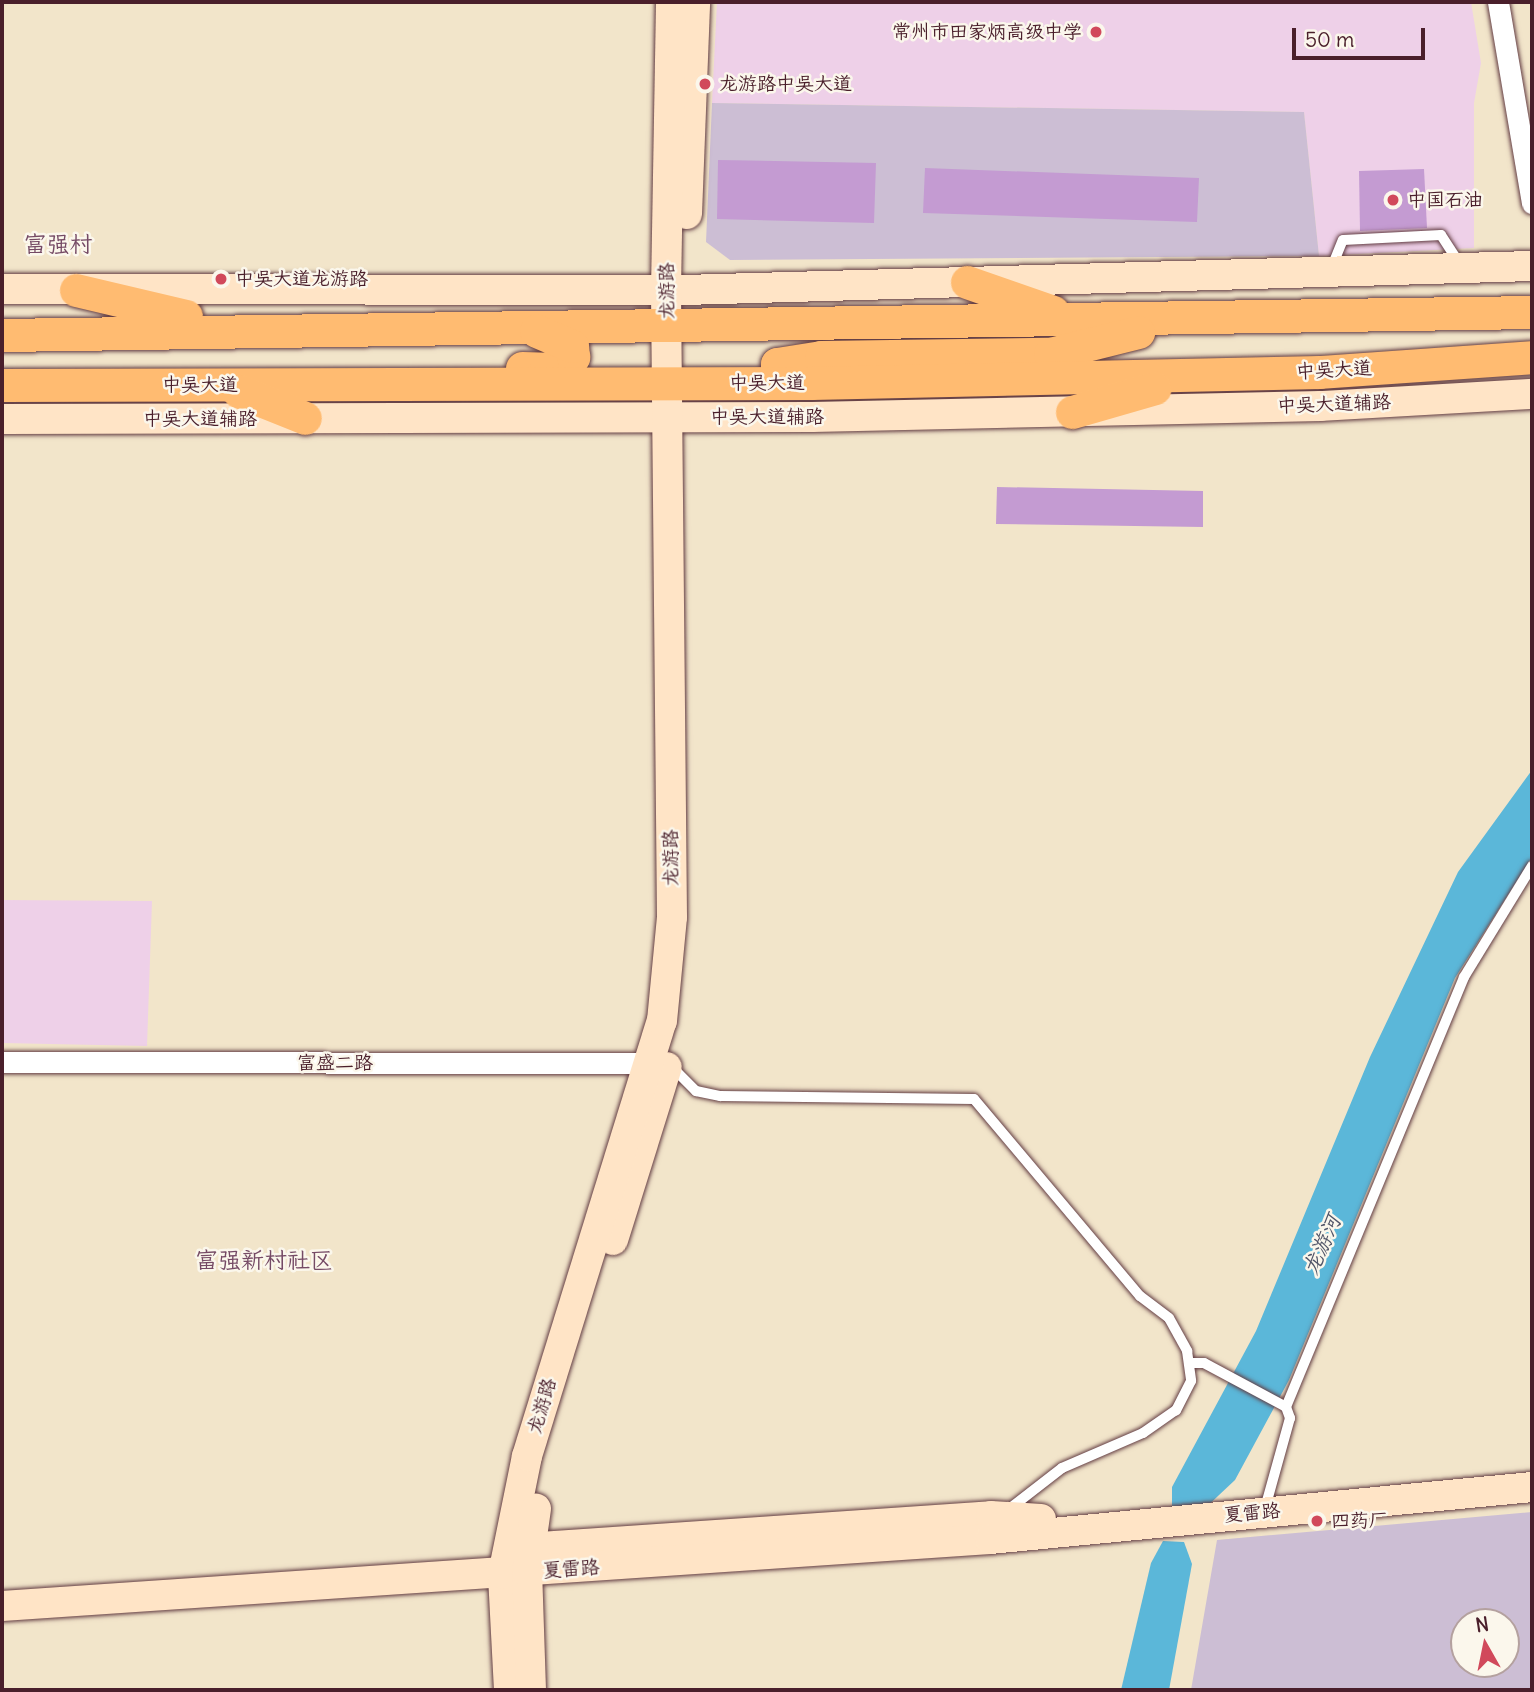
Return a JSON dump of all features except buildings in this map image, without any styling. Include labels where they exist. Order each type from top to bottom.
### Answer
[{"type":"main road","name":"龙游路","points":[[509,1690],[517,1561],[658,1063],[672,917],[678,418],[671,2]]},
{"type":"main road","name":"龙游路","points":[[675,290],[695,2]]},
{"type":"main road","points":[[2,289],[675,290],[1532,266]]},
{"type":"main road","points":[[967,282],[1075,320]]},
{"type":"main road","points":[[76,290],[159,315],[285,331]]},
{"type":"main road","points":[[811,383],[777,374],[777,364],[821,357],[1050,354],[1195,318]]},
{"type":"main road","points":[[2,335],[1195,318],[1529,318]]},
{"type":"main road","points":[[1072,411],[1200,374],[1304,350],[1511,341],[1529,318]]},
{"type":"main road","points":[[188,385],[301,367],[546,369],[573,357],[572,346],[528,328]]},
{"type":"main road","points":[[2,352],[167,354],[232,331]]},
{"type":"main road","name":"中吴大道","points":[[2,385],[811,383],[1200,374],[1532,357]]},
{"type":"main road","points":[[223,384],[305,418]]},
{"type":"main road","name":"中吴大道辅路","points":[[2,419],[678,418],[1072,411],[1532,394]]},
{"type":"main road","name":"夏雷路","points":[[2,1588],[517,1561],[1139,1522],[1532,1487]]},
{"type":"main road","name":"夏雷路","points":[[2,1606],[1000,1517],[1139,1522]]},
{"type":"main road","name":"龙游路","points":[[517,1561],[531,1690]]},
{"type":"street","points":[[1498,2],[1532,203]]},
{"type":"street","name":"富盛二路","points":[[2,1062],[658,1063]]},
{"type":"lane","points":[[1264,1511],[1290,1418],[1286,1407],[1464,977],[1532,866]]},
{"type":"lane","points":[[658,1063],[696,1091],[720,1096],[974,1098],[1140,1296],[1169,1318],[1189,1363],[1191,1381],[1176,1410],[1143,1433],[1062,1468],[1000,1517]]},
{"type":"lane","points":[[1189,1363],[1204,1363],[1286,1407]]},
{"type":"shaded area","name":"常州市田家炳高级中学","points":[[717,2],[1471,2],[1481,63],[1474,103],[1474,248],[1319,256],[1304,112],[712,103]]},
{"type":"shaded area","points":[[712,103],[1304,112],[1319,256],[730,260],[706,242]]},
{"type":"shaded area","points":[[2,900],[152,901],[147,1046],[2,1043]]},
{"type":"shaded area","points":[[1532,1512],[1532,1690],[1191,1690],[1217,1540]]},
{"type":"water","name":"龙游河","points":[[1532,770],[1532,857],[1455,978],[1289,1380],[1235,1480],[1201,1512],[1172,1515],[1172,1487],[1256,1331],[1370,1057],[1458,872]]},
{"type":"water","points":[[1163,1541],[1184,1542],[1192,1564],[1169,1690],[1121,1690],[1151,1563]]},
{"type":"place","name":"常州市田家炳高级中学","points":[[1096,32]]},
{"type":"place","name":"龙游路中吴大道","points":[[705,84]]},
{"type":"place","name":"中国石油","points":[[1393,200]]},
{"type":"place","name":"中吴大道龙游路","points":[[221,279]]},
{"type":"place","name":"四药厂","points":[[1317,1521]]},
{"type":"district","name":"富强村","points":[[58,244]]},
{"type":"district","name":"富强新村社区","points":[[264,1260]]}]
